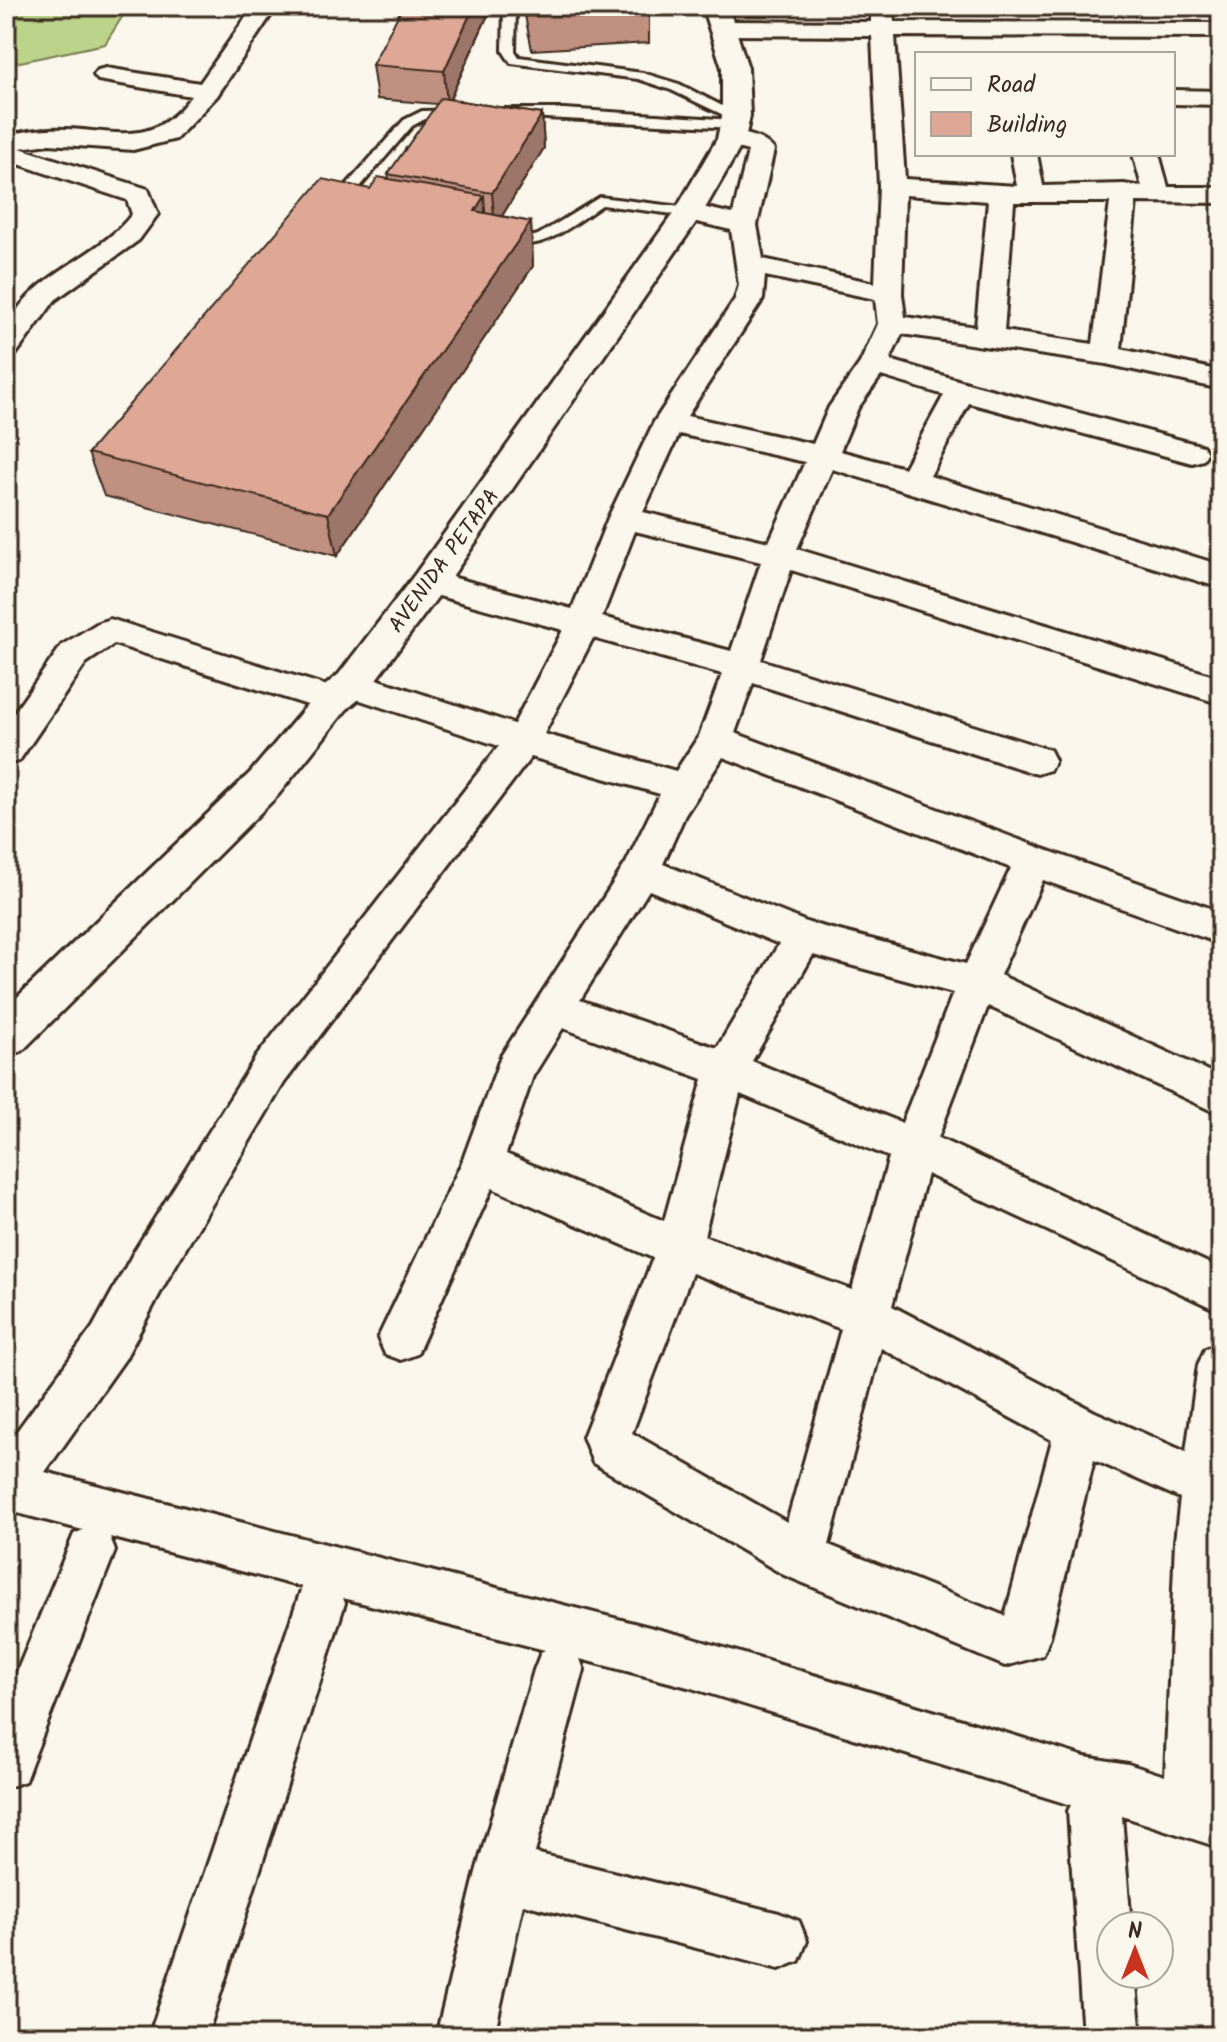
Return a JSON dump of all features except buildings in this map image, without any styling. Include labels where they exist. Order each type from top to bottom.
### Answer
[{"type":"main road","points":[[719,17],[735,68],[734,126]]},
{"type":"main road","name":"AVENIDA PETAPA","points":[[6,1037],[264,784],[343,692],[429,582],[689,212],[734,126]]},
{"type":"street","points":[[6,143],[49,136],[146,140],[167,134],[208,91],[266,6]]},
{"type":"street","points":[[401,1338],[482,1164],[515,1069],[641,871],[670,809],[715,740],[743,667],[779,555],[844,407],[874,364],[890,309],[892,186],[902,92],[873,14]]},
{"type":"street","points":[[719,17],[873,14],[1110,17],[1221,30]]},
{"type":"street","points":[[1008,17],[1013,52]]},
{"type":"street","points":[[1110,17],[1118,52]]},
{"type":"street","points":[[106,75],[208,91]]},
{"type":"street","points":[[1175,97],[1221,98]]},
{"type":"street","points":[[734,126],[761,150],[744,225],[753,285],[749,299],[669,422],[624,518],[583,624],[523,741],[270,1070],[151,1265],[109,1343],[6,1486],[688,1662],[1085,1783],[1128,1791],[1205,1815],[1199,1541],[1214,1488],[1221,1365]]},
{"type":"street","points":[[6,152],[139,195],[145,214],[130,234],[45,294],[6,348]]},
{"type":"street","points":[[1024,156],[1031,194]]},
{"type":"street","points":[[1147,156],[1157,193]]},
{"type":"street","points":[[892,186],[1002,194],[1124,192],[1221,195]]},
{"type":"street","points":[[1106,355],[1124,192]]},
{"type":"street","points":[[989,337],[1002,194]]},
{"type":"street","points":[[689,212],[744,225]]},
{"type":"street","points":[[748,264],[989,337],[1106,355],[1221,380]]},
{"type":"street","points":[[874,364],[961,391],[1192,453]]},
{"type":"street","points":[[912,481],[961,391]]},
{"type":"street","points":[[669,422],[822,456],[912,481],[1221,577]]},
{"type":"street","points":[[624,518],[779,555],[1221,691]]},
{"type":"street","points":[[429,582],[743,667],[1037,760]]},
{"type":"street","points":[[6,751],[74,654],[110,631],[683,787]]},
{"type":"street","points":[[715,740],[1033,861],[1221,928]]},
{"type":"street","points":[[801,1558],[913,1147],[977,983],[1033,861]]},
{"type":"street","points":[[641,871],[803,937],[977,983],[1221,1097]]},
{"type":"street","points":[[803,937],[726,1069],[679,1248],[607,1437],[610,1446],[801,1558],[1005,1641],[1025,1637],[1078,1429]]},
{"type":"street","points":[[554,1008],[726,1069],[913,1147],[1221,1291]]},
{"type":"street","points":[[482,1164],[679,1248],[865,1316],[1078,1429],[1214,1488]]},
{"type":"street","points":[[6,1762],[91,1551]]},
{"type":"street","points":[[178,2036],[320,1603]]},
{"type":"street","points":[[465,2036],[503,1872],[559,1670]]},
{"type":"street","points":[[1095,1811],[1112,2036]]},
{"type":"street","points":[[503,1872],[779,1941]]},
{"type":"lane","points":[[510,6],[509,51],[515,60],[639,76],[675,87],[734,126]]},
{"type":"lane","points":[[356,209],[341,207],[340,201],[408,123],[422,115],[469,112]]},
{"type":"lane","points":[[496,112],[564,113],[734,126]]},
{"type":"lane","points":[[487,233],[536,240],[600,201],[689,212]]},
{"type":"green space","points":[[6,6],[129,6],[105,44],[6,65]]}]
